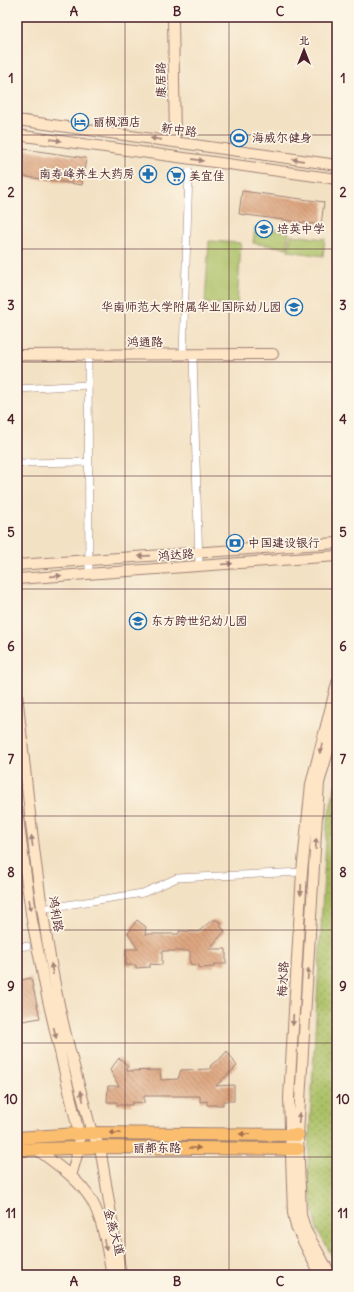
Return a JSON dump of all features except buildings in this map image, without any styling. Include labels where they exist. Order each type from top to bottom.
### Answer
[{"type":"main road","name":"康居路","points":[[173,17],[175,142]]},
{"type":"main road","name":"新中路","points":[[17,120],[337,165]]},
{"type":"main road","points":[[17,135],[337,179]]},
{"type":"main road","name":"鸿通路","points":[[17,355],[88,356],[273,354]]},
{"type":"main road","name":"鸿达路","points":[[17,565],[337,542]]},
{"type":"main road","name":"鸿达路","points":[[17,579],[337,556]]},
{"type":"main road","name":"梅水路","points":[[294,1135],[289,1098],[302,872],[311,784],[337,683]]},
{"type":"main road","name":"鸿利路","points":[[17,694],[29,813],[41,909],[57,996],[92,1133]]},
{"type":"main road","name":"梅水路","points":[[320,1275],[296,1227],[293,1213],[294,1135],[319,783],[337,720]]},
{"type":"main road","name":"鸿利路","points":[[17,813],[32,920],[47,996],[79,1134],[79,1148],[71,1176]]},
{"type":"main road","name":"丽都东路","points":[[17,1138],[92,1133],[294,1135]]},
{"type":"main road","name":"金燕大道","points":[[92,1133],[100,1147],[121,1275]]},
{"type":"main road","name":"丽都东路","points":[[17,1150],[100,1147],[294,1149]]},
{"type":"main road","name":"金燕大道","points":[[36,1149],[71,1176],[91,1200],[101,1226],[112,1275]]},
{"type":"main road","name":"梅水路","points":[[294,1149],[301,1215],[306,1231],[331,1275]]},
{"type":"main road","points":[[91,1200],[98,1196],[108,1195]]},
{"type":"street","points":[[189,172],[188,355],[199,566]]},
{"type":"street","points":[[88,356],[89,574]]},
{"type":"street","points":[[17,389],[88,385]]},
{"type":"street","points":[[17,463],[89,462]]},
{"type":"street","points":[[17,813],[29,813]]},
{"type":"street","points":[[41,909],[143,893],[177,878],[302,872]]},
{"type":"street","points":[[17,947],[27,946]]},
{"type":"green space","points":[[255,227],[289,232],[287,248],[253,243]]},
{"type":"green space","points":[[291,235],[325,239],[323,256],[288,251]]},
{"type":"green space","points":[[209,241],[241,243],[237,305],[205,303]]},
{"type":"green space","points":[[337,780],[337,1264],[317,1230],[307,1178],[327,820]]},
{"type":"place","name":"丽枫酒店","points":[[80,122]]},
{"type":"place","name":"海威尔健身","points":[[239,138]]},
{"type":"place","name":"南寿峰养生大药房","points":[[148,174]]},
{"type":"place","name":"美宜佳","points":[[176,176]]},
{"type":"place","name":"培英中学","points":[[264,229]]},
{"type":"place","name":"华南师范大学附属华业国际幼儿园","points":[[294,307]]},
{"type":"place","name":"中国建设银行","points":[[235,543]]},
{"type":"place","name":"东方跨世纪幼儿园","points":[[138,621]]}]
